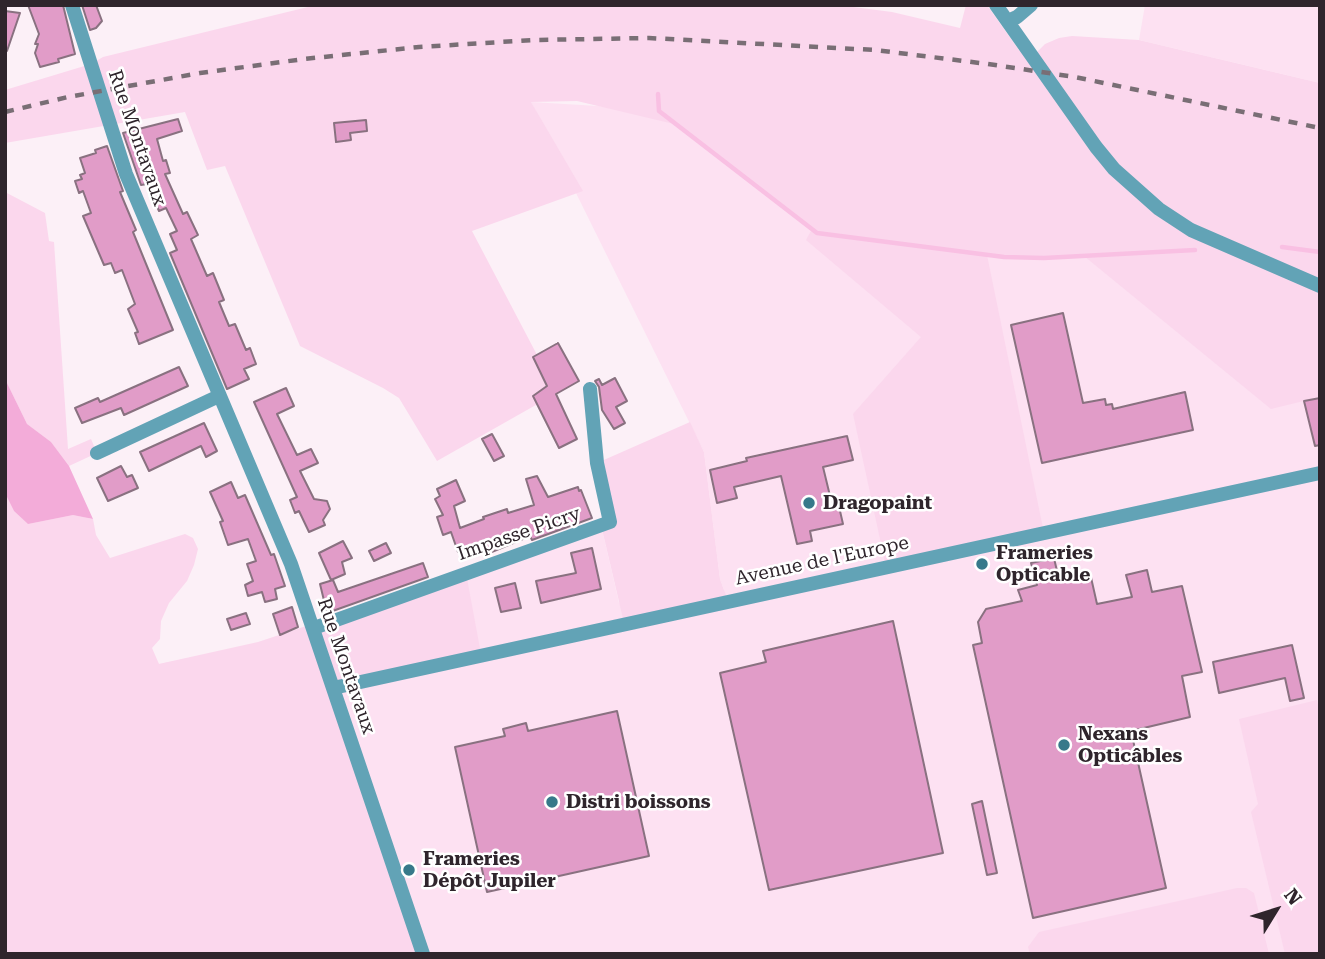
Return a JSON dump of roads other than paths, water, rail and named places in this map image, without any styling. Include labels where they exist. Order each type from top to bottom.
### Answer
[{"type":"street","name":"Rue Montavaux","points":[[72,5],[126,174],[271,514],[314,628],[423,954]]},
{"type":"street","points":[[996,5],[1096,147],[1114,169],[1159,209],[1192,230],[1320,286]]},
{"type":"street","points":[[1009,21],[1017,18],[1031,5]]},
{"type":"street","name":"Impasse Picry","points":[[314,628],[610,522],[597,463],[590,389]]},
{"type":"street","points":[[97,453],[219,396]]},
{"type":"street","name":"Avenue de l'Europe","points":[[333,688],[1320,473]]},
{"type":"waterway","points":[[658,94],[659,111],[817,233],[1004,257],[1044,258],[1195,250]]},
{"type":"waterway","points":[[1282,247],[1320,252]]},
{"type":"railway","points":[[5,112],[68,97],[200,73],[304,59],[419,47],[534,40],[649,38],[875,50],[988,64],[1075,77],[1320,128]]},
{"type":"place","name":"Dragopaint","points":[[809,503]]},
{"type":"place","name":"Frameries Opticable","points":[[982,564]]},
{"type":"place","name":"Nexans Opticâbles","points":[[1064,745]]},
{"type":"place","name":"Distri boissons","points":[[552,802]]},
{"type":"place","name":"Frameries Dépôt Jupiler","points":[[409,870]]}]
